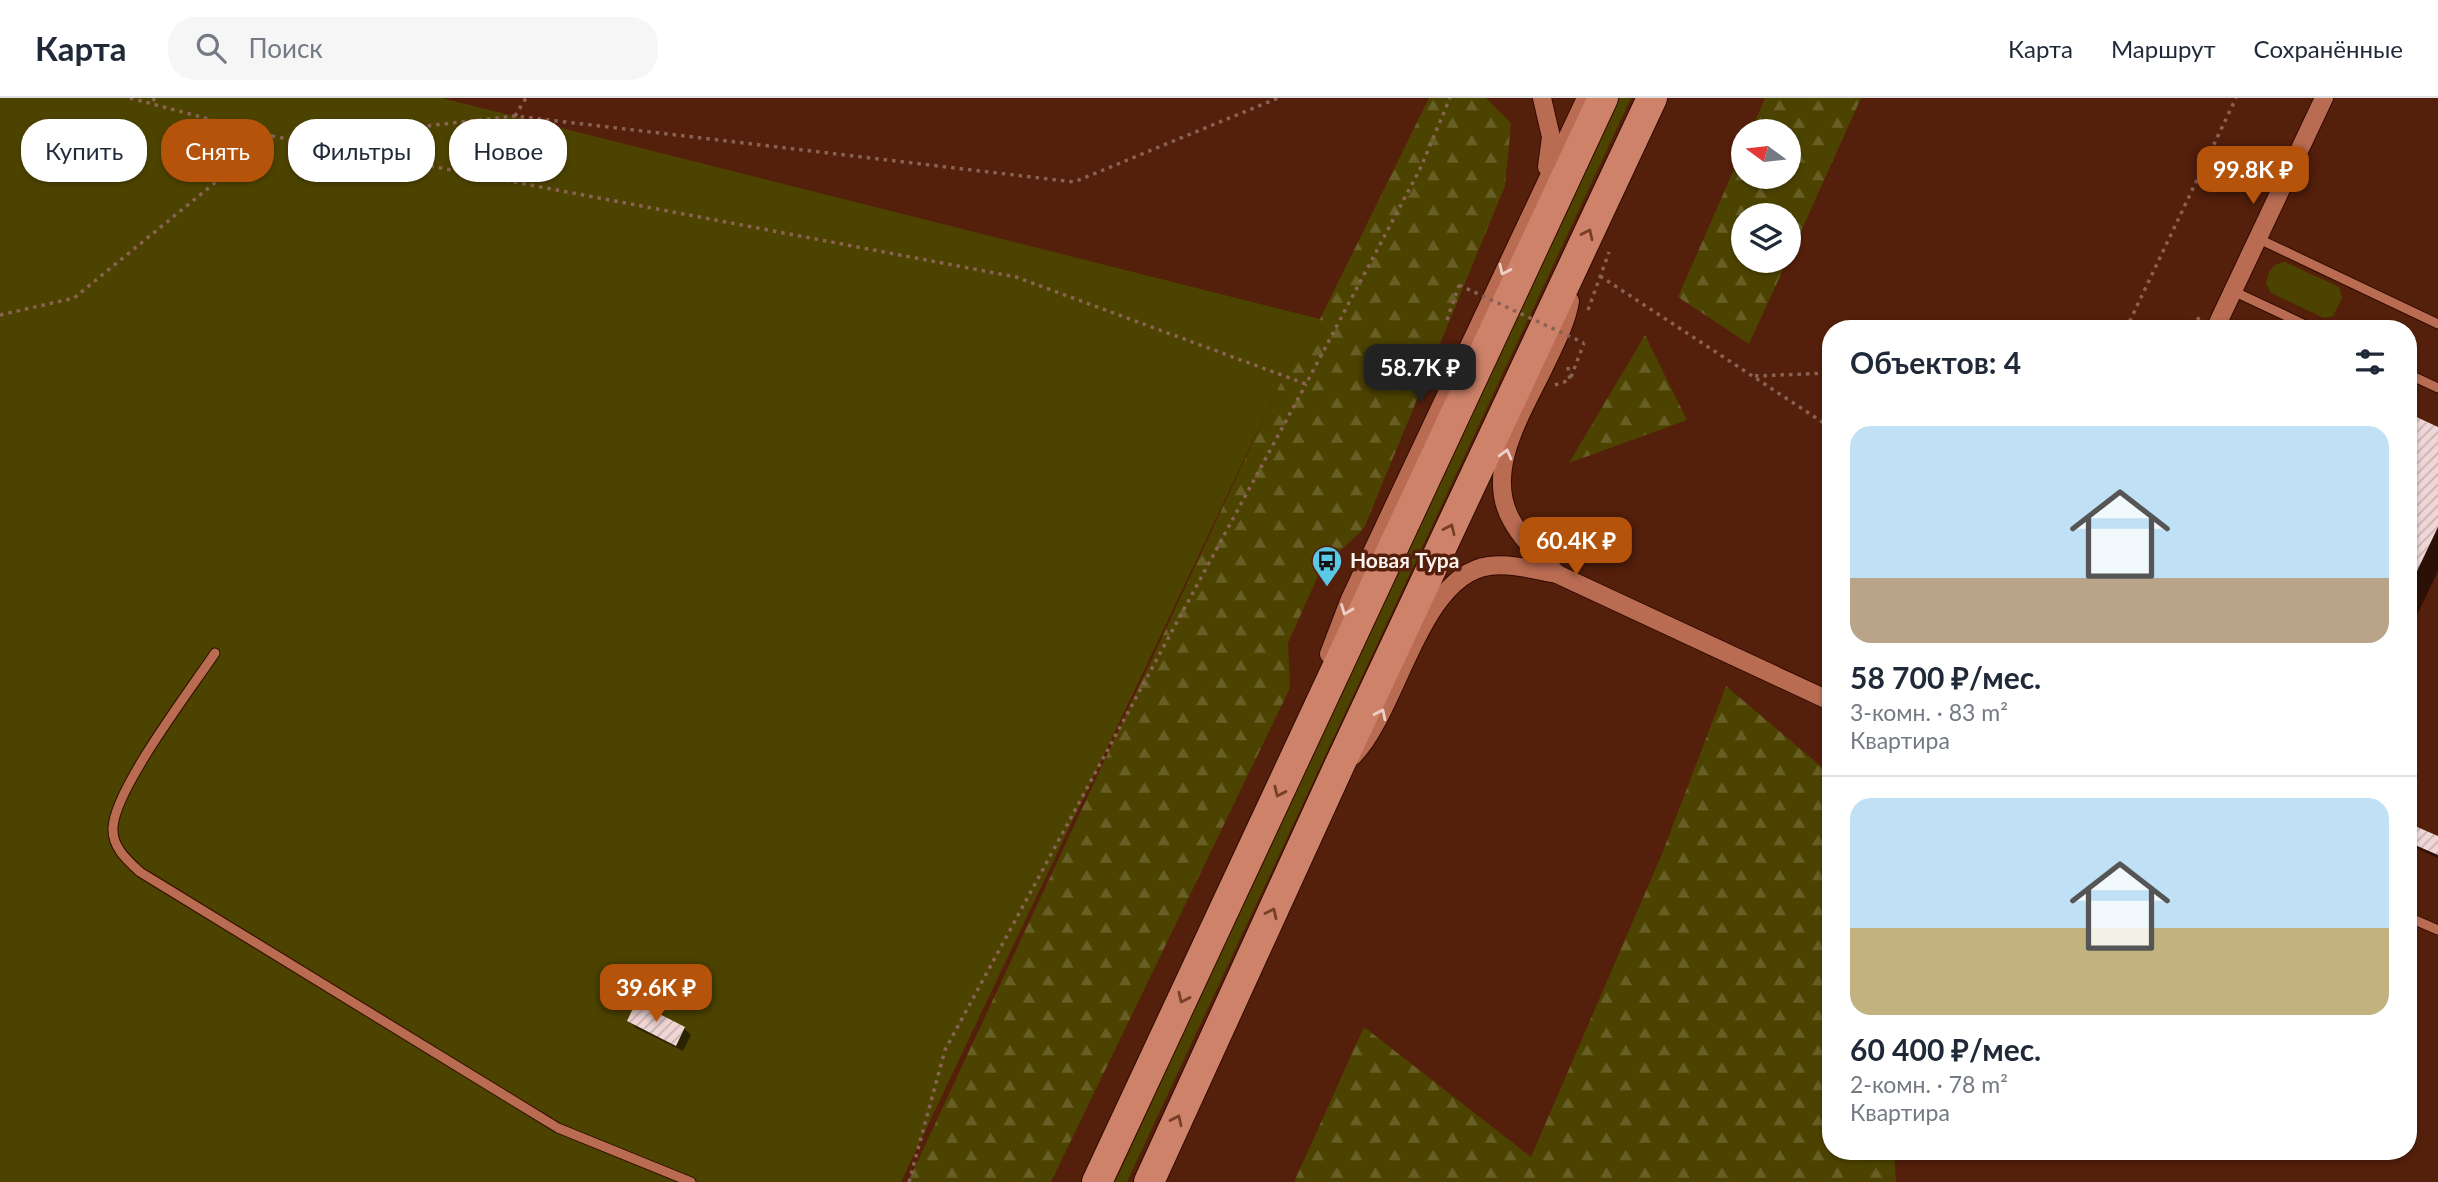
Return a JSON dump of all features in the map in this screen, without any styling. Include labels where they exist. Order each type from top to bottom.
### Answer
[{"type":"highway","points":[[1097,1182],[1603,98]]},
{"type":"highway","points":[[1149,1182],[1339,766],[1586,271],[1652,98]]},
{"type":"street","points":[[1542,98],[1551,137],[1545,182]]},
{"type":"street","points":[[1307,730],[1325,665],[1350,599],[1586,98]]},
{"type":"street","points":[[2219,320],[2324,98]]},
{"type":"street","points":[[1557,574],[1522,537],[1510,519],[1502,491],[1502,470],[1508,444],[1586,271]]},
{"type":"street","points":[[1339,766],[1355,755],[1371,735],[1427,621],[1446,590],[1464,576],[1485,566],[1506,565],[1557,574],[1822,697]]},
{"type":"lane","points":[[2259,239],[2438,324]]},
{"type":"lane","points":[[2233,291],[2295,320]]},
{"type":"lane","points":[[2417,378],[2438,388]]},
{"type":"lane","points":[[215,653],[122,796],[112,830],[115,843],[125,858],[140,872],[558,1128],[691,1182]]},
{"type":"lane","points":[[2417,921],[2438,930]]},
{"type":"path","points":[[130,98],[209,119]]},
{"type":"path","points":[[153,98],[157,105]]},
{"type":"path","points":[[515,116],[526,98]]},
{"type":"path","points":[[435,125],[515,116],[1074,182],[1278,98]]},
{"type":"path","points":[[909,1182],[946,1050],[1420,169],[1450,98]]},
{"type":"path","points":[[2130,320],[2236,98]]},
{"type":"path","points":[[435,167],[1016,277],[1306,384]]},
{"type":"path","points":[[0,315],[74,298],[216,182]]},
{"type":"path","points":[[1587,313],[1586,271],[1612,244]]},
{"type":"path","points":[[1586,271],[1822,422]]},
{"type":"path","points":[[1447,320],[1459,285],[1584,343],[1570,380]]},
{"type":"path","points":[[1572,346],[1577,335]]},
{"type":"path","points":[[1566,357],[1570,380]]},
{"type":"path","points":[[1752,376],[1822,373]]},
{"type":"path","points":[[1549,395],[1554,385],[1570,380]]},
{"type":"green space","points":[[0,98],[442,98],[525,119],[449,119],[449,182],[567,182],[567,129],[1320,319],[1288,367],[901,1182],[0,1182]]},
{"type":"green space","points":[[1429,98],[1486,98],[1511,123],[1505,186],[1364,528],[1321,569],[1288,643],[1290,688],[1051,1182],[908,1182],[1288,367],[1320,319]]},
{"type":"green space","points":[[1615,98],[1631,98],[1127,1182],[1115,1182]]},
{"type":"green space","points":[[1765,98],[1861,98],[1801,231],[1801,203],[1731,203],[1731,273],[1782,273],[1749,344],[1678,297],[1731,176],[1731,189],[1801,189],[1801,119],[1756,119]]},
{"type":"green space","points":[[2285,262],[2339,287],[2342,298],[2333,316],[2324,318],[2271,293],[2266,283],[2270,271],[2277,264]]},
{"type":"green space","points":[[1645,335],[1687,420],[1569,463]]},
{"type":"green space","points":[[1726,686],[1822,767],[1822,1160],[1895,1160],[1896,1182],[1294,1182],[1364,1027],[1531,1157],[1662,854]]},
{"type":"building","points":[[2417,417],[2438,427],[2438,527],[2417,571]]},
{"type":"building","points":[[2417,827],[2438,836],[2438,855],[2417,846]]},
{"type":"building","points":[[636,1002],[685,1027],[676,1046],[627,1021]]},
{"type":"place","name":"Новая Тура","points":[[1327,588]]}]
